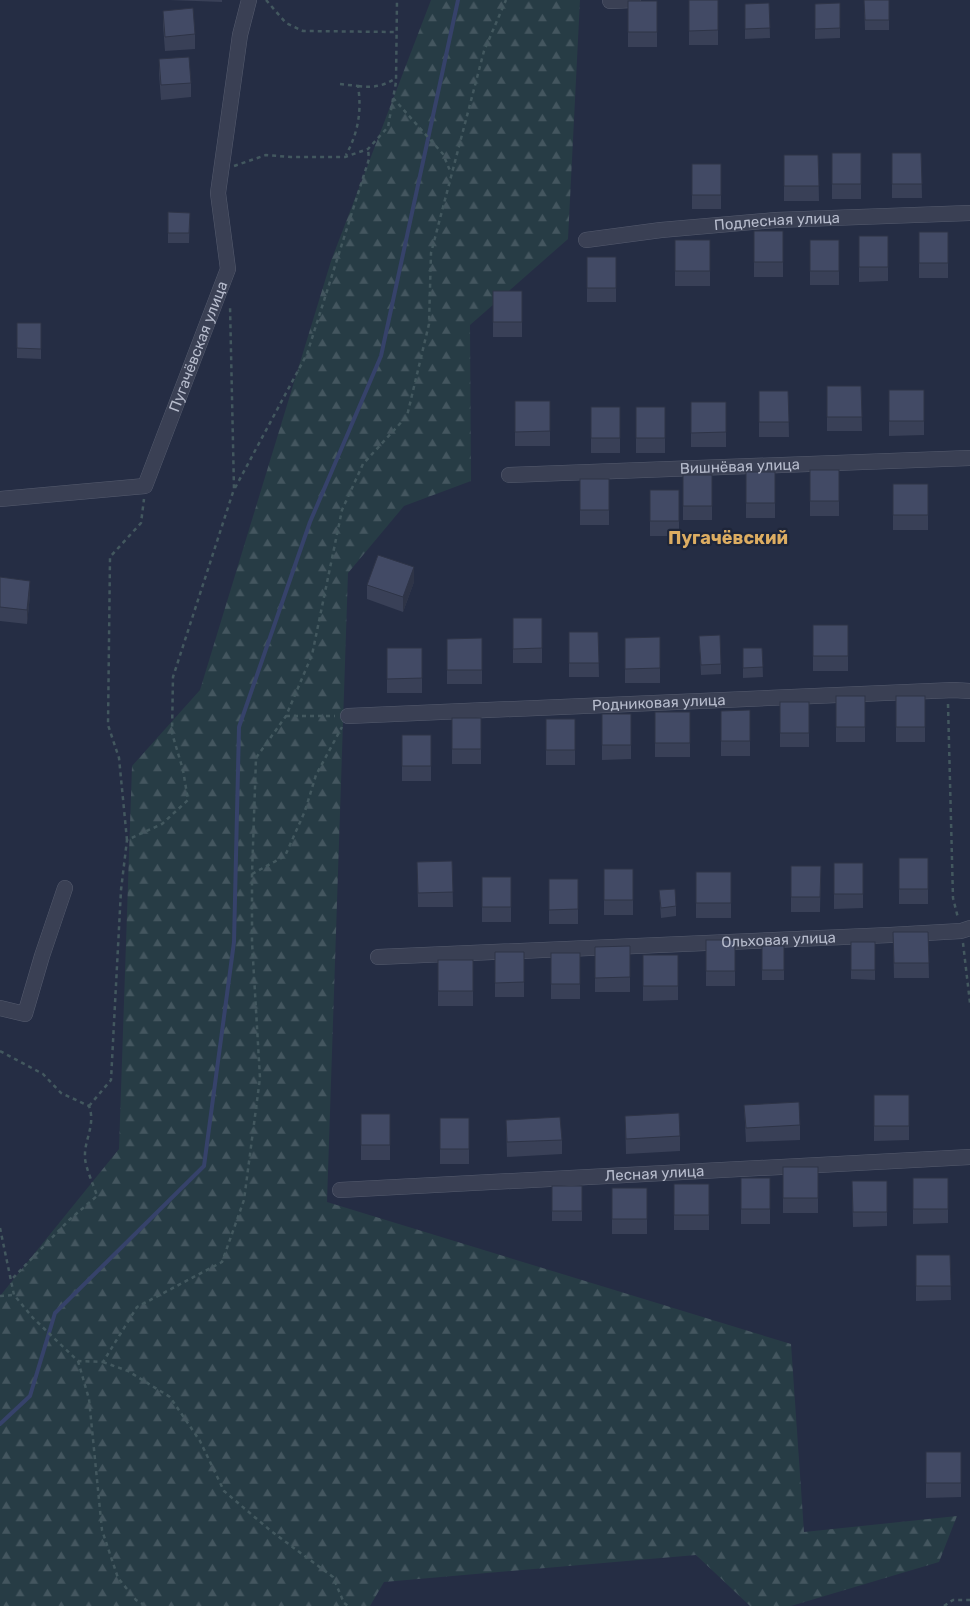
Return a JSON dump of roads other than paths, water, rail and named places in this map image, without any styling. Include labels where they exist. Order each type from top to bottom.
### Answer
[{"type":"street","name":"Пугачёвская улица","points":[[0,499],[145,486],[228,269],[218,193],[240,35],[248,0]]},
{"type":"street","points":[[610,1],[633,0]]},
{"type":"street","name":"Подлесная улица","points":[[586,240],[661,230],[776,220],[970,212]]},
{"type":"street","name":"Вишнёвая улица","points":[[509,475],[970,458]]},
{"type":"street","name":"Родниковая улица","points":[[348,716],[954,690],[970,691]]},
{"type":"street","points":[[0,1008],[25,1014],[65,888]]},
{"type":"street","name":"Ольховая улица","points":[[378,957],[966,930]]},
{"type":"street","name":"Лесная улица","points":[[340,1190],[970,1157]]},
{"type":"waterway","points":[[0,1424],[30,1396],[55,1313],[204,1166],[234,942],[239,727],[310,522],[381,356],[458,0]]},
{"type":"district","name":"Пугачёвский","points":[[728,538]]}]
